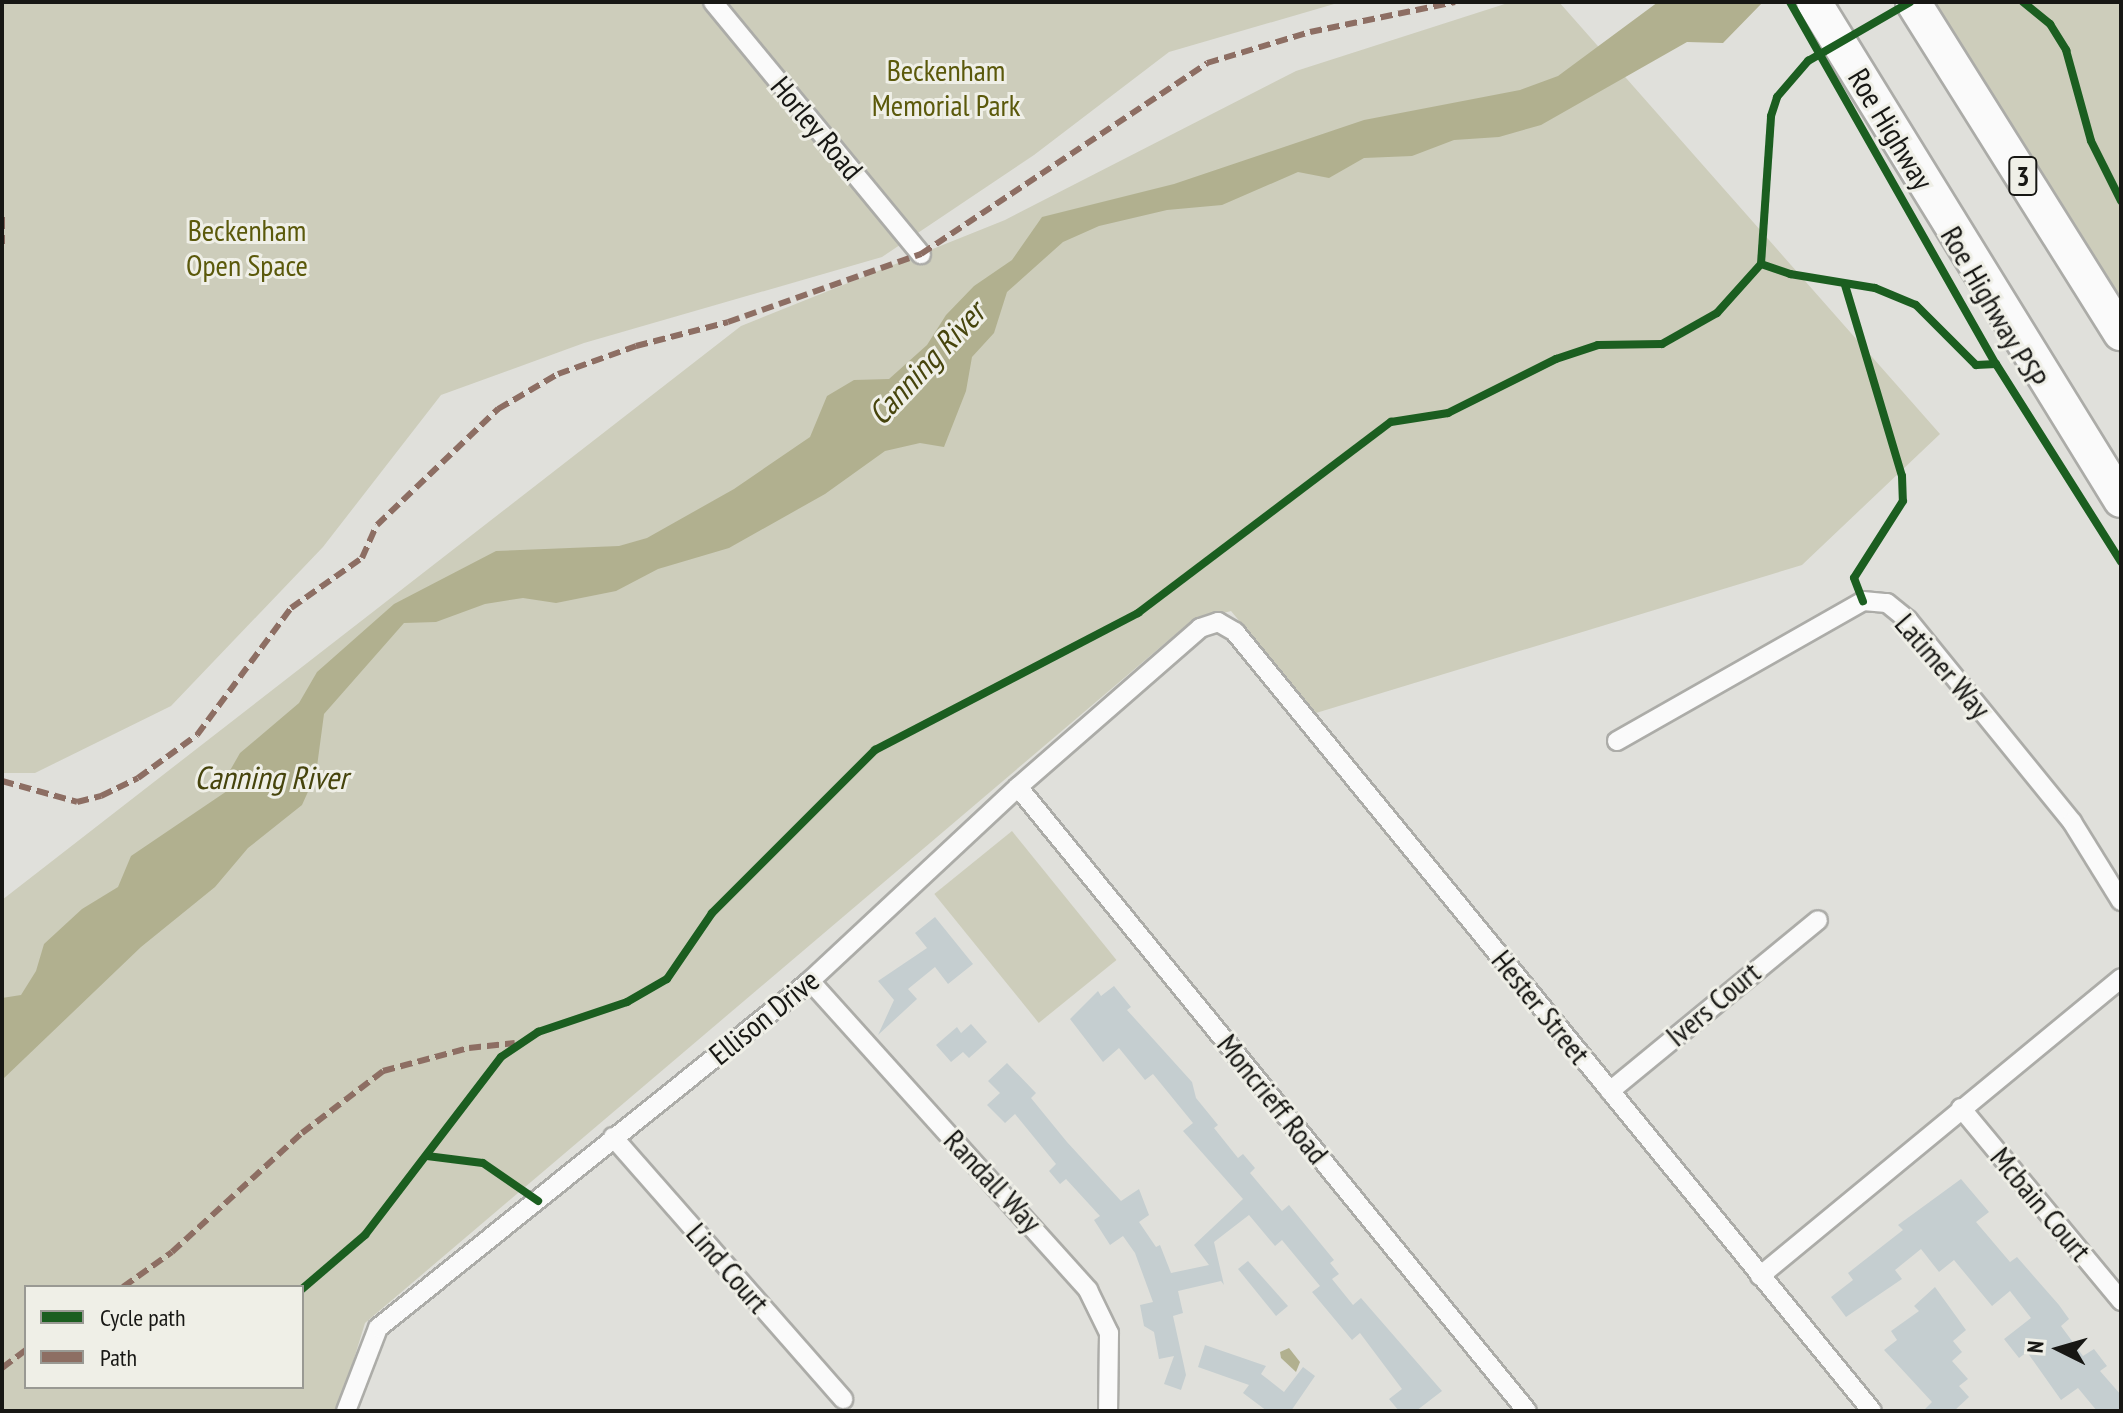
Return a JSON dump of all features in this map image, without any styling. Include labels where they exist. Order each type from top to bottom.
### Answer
[{"type":"highway","name":"Roe Highway","points":[[1814,2],[2121,500]]},
{"type":"highway","name":"3","points":[[1918,11],[2121,333]]},
{"type":"street","name":"Horley Road","points":[[713,2],[921,254]]},
{"type":"street","name":"Latimer Way","points":[[1617,741],[1863,601],[1887,603],[1908,620],[2072,822],[2121,901]]},
{"type":"street","name":"Hester Street","points":[[1200,628],[1218,622],[1235,632],[1872,1411]]},
{"type":"street","name":"Ellison Drive","points":[[346,1411],[378,1328],[810,981],[1018,787],[1200,628]]},
{"type":"street","name":"Moncrieff Road","points":[[1018,787],[1527,1411]]},
{"type":"street","name":"Ivers Court","points":[[1610,1091],[1818,920]]},
{"type":"street","points":[[1760,1276],[2121,978]]},
{"type":"street","name":"Randall Way","points":[[810,981],[1088,1290],[1109,1333],[1111,1410]]},
{"type":"street","name":"Mcbain Court","points":[[1961,1108],[2121,1301]]},
{"type":"street","name":"Lind Court","points":[[613,1137],[843,1399]]},
{"type":"green space","name":"Beckenham Open Space","points":[[2,2],[1341,2],[1169,52],[1034,155],[882,257],[584,343],[441,395],[323,547],[171,706],[35,773],[2,773]]},
{"type":"green space","points":[[1511,2],[1559,2],[1940,434],[1802,565],[1316,713],[1231,611],[1190,622],[365,1323],[338,1411],[2,1411],[2,900],[741,326],[1005,220],[1296,71]]},
{"type":"green space","points":[[1934,2],[2121,2],[2121,300]]},
{"type":"green space","points":[[1012,831],[1116,960],[1039,1023],[934,894]]},
{"type":"water","name":"Canning River","points":[[1658,2],[1763,2],[1723,43],[1687,42],[1541,125],[1499,137],[1454,140],[1412,156],[1364,158],[1329,178],[1298,172],[1222,205],[1167,210],[1099,226],[1063,242],[1007,292],[994,333],[972,357],[966,391],[944,447],[920,443],[885,451],[825,494],[729,548],[658,569],[616,591],[556,603],[523,598],[485,604],[436,622],[404,623],[324,714],[316,774],[302,805],[248,848],[215,887],[141,947],[2,1080],[2,998],[21,995],[36,971],[44,944],[82,909],[118,887],[131,856],[227,791],[228,774],[240,753],[299,703],[317,672],[394,604],[496,551],[619,546],[647,538],[734,489],[810,437],[827,396],[854,380],[889,379],[927,345],[946,315],[974,286],[1012,260],[1042,217],[1174,184],[1364,120],[1520,90],[1558,76]]},
{"type":"water","points":[[1289,1348],[1300,1362],[1296,1372],[1281,1358],[1280,1352]]},
{"type":"building","points":[[935,917],[973,964],[948,984],[935,967],[908,989],[917,999],[878,1035],[894,1000],[878,981],[927,948],[915,933]]},
{"type":"building","points":[[1114,986],[1131,1007],[1127,1010],[1192,1082],[1196,1098],[1218,1125],[1214,1128],[1238,1158],[1243,1154],[1255,1168],[1250,1173],[1282,1211],[1289,1205],[1334,1260],[1330,1263],[1339,1274],[1332,1279],[1353,1305],[1361,1298],[1442,1391],[1416,1411],[1399,1411],[1389,1399],[1402,1389],[1360,1333],[1352,1340],[1312,1292],[1320,1286],[1282,1240],[1275,1246],[1249,1215],[1214,1242],[1224,1285],[1221,1281],[1178,1291],[1183,1313],[1173,1316],[1186,1375],[1181,1390],[1164,1384],[1174,1356],[1159,1359],[1154,1332],[1144,1326],[1140,1305],[1153,1302],[1135,1253],[1123,1236],[1110,1245],[1094,1220],[1100,1216],[1066,1179],[1060,1184],[1049,1171],[1056,1164],[1015,1114],[1005,1123],[987,1105],[1000,1093],[988,1081],[1007,1063],[1036,1093],[1031,1098],[1067,1142],[1121,1201],[1139,1189],[1149,1215],[1139,1222],[1156,1247],[1160,1245],[1171,1273],[1209,1265],[1194,1245],[1243,1199],[1183,1131],[1193,1123],[1153,1074],[1145,1080],[1119,1048],[1103,1062],[1070,1019],[1098,991],[1101,996]]},
{"type":"building","points":[[971,1024],[987,1042],[969,1058],[963,1052],[951,1062],[936,1045],[957,1027],[961,1033]]},
{"type":"building","points":[[1961,1179],[1989,1212],[1976,1222],[2010,1262],[2017,1257],[2059,1305],[2069,1319],[2061,1326],[2083,1356],[2094,1349],[2107,1366],[2100,1371],[2121,1395],[2121,1411],[2097,1411],[2078,1388],[2061,1400],[2027,1352],[2019,1358],[2004,1339],[2031,1318],[2010,1291],[1992,1306],[1954,1260],[1939,1272],[1921,1249],[1895,1270],[1902,1279],[1846,1317],[1831,1297],[1853,1280],[1848,1273],[1903,1230],[1898,1225]]},
{"type":"building","points":[[1248,1261],[1288,1306],[1276,1316],[1238,1269]]},
{"type":"building","points":[[1935,1287],[1966,1330],[1953,1341],[1962,1352],[1952,1361],[1968,1379],[1959,1386],[1969,1397],[1954,1411],[1923,1411],[1932,1402],[1884,1350],[1897,1340],[1891,1331],[1919,1311],[1914,1306]]},
{"type":"building","points":[[1205,1345],[1266,1366],[1261,1374],[1284,1392],[1303,1367],[1315,1376],[1291,1411],[1267,1411],[1243,1393],[1249,1385],[1198,1367]]},
{"type":"marked path","points":[[2,781],[77,802],[101,796],[138,778],[197,735],[291,608],[362,558],[377,525],[498,409],[558,374],[636,346],[728,322],[921,254],[1207,63],[1310,32],[1455,2]]},
{"type":"marked path","points":[[2,217],[2,244]]},
{"type":"marked path","points":[[126,1285],[172,1252],[302,1133],[383,1071],[469,1048],[515,1043]]},
{"type":"marked path","points":[[2,1368],[24,1352]]},
{"type":"cycle path","name":"Roe Highway PSP","points":[[1790,2],[1996,364],[2121,562]]},
{"type":"cycle path","points":[[304,1287],[365,1235],[501,1057],[538,1032],[627,1002],[667,979],[712,913],[875,750],[1138,613],[1391,422],[1448,413],[1556,359],[1598,345],[1662,344],[1717,313],[1761,264],[1771,116],[1777,97],[1808,61],[1910,2]]},
{"type":"cycle path","points":[[2023,2],[2050,24],[2066,50],[2091,141],[2121,201]]},
{"type":"cycle path","name":"Roe Highway PSP","points":[[1761,264],[1790,274],[1875,288],[1916,305],[1976,365],[1996,364]]},
{"type":"cycle path","points":[[1845,285],[1902,476],[1903,501],[1854,578],[1863,601]]},
{"type":"cycle path","points":[[427,1156],[483,1163],[538,1201]]},
{"type":"park label","name":"Beckenham Memorial Park","points":[[946,87]]}]
